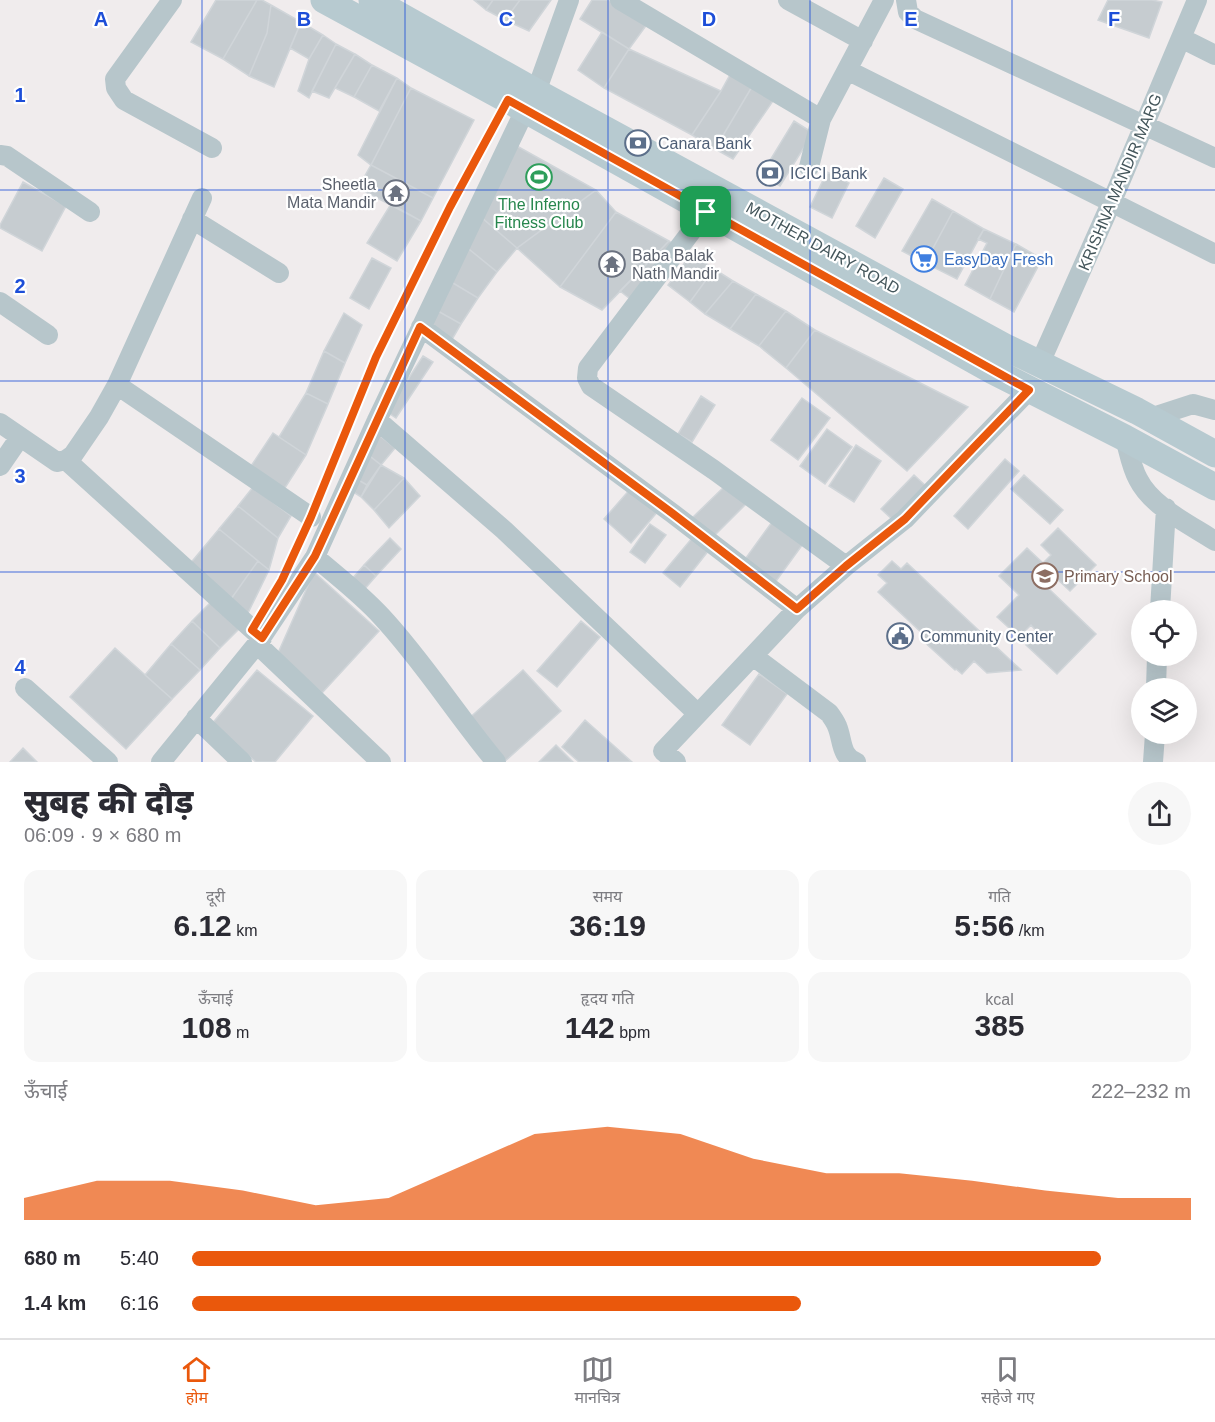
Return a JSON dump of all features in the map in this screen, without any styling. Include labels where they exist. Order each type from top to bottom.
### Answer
[{"type":"main road","name":"MOTHER DAIRY ROAD","points":[[324,0],[530,101],[1215,454]]},
{"type":"main road","name":"MOTHER DAIRY ROAD","points":[[372,0],[706,212],[1029,390],[1125,438],[1215,487]]},
{"type":"street","points":[[172,0],[115,79],[116,88],[124,100],[212,148]]},
{"type":"street","points":[[161,762],[260,641],[315,556],[420,327],[530,101],[569,0]]},
{"type":"street","points":[[620,0],[821,119]]},
{"type":"street","points":[[788,0],[863,41]]},
{"type":"street","points":[[809,167],[821,119],[884,0]]},
{"type":"street","points":[[906,0],[908,12],[915,19],[1215,158]]},
{"type":"street","name":"KRISHNA MANDIR MARG","points":[[1040,363],[1145,125],[1181,38],[1190,1]]},
{"type":"street","points":[[1181,38],[1215,55]]},
{"type":"street","points":[[847,70],[1215,254]]},
{"type":"street","points":[[0,155],[7,156],[90,212]]},
{"type":"street","points":[[0,423],[57,462],[73,455],[117,385],[201,198]]},
{"type":"street","points":[[706,212],[588,368],[587,378],[591,386],[714,470],[846,566]]},
{"type":"street","points":[[192,219],[279,273]]},
{"type":"street","points":[[0,302],[48,335]]},
{"type":"street","points":[[420,327],[672,513],[797,609]]},
{"type":"street","points":[[117,385],[311,517]]},
{"type":"street","points":[[664,758],[698,714],[797,609],[905,519],[1029,390]]},
{"type":"street","points":[[1149,418],[1193,404],[1215,410]]},
{"type":"street","points":[[377,420],[504,530],[698,714]]},
{"type":"street","points":[[0,466],[20,436]]},
{"type":"street","points":[[1125,438],[1132,466],[1148,494],[1215,541]]},
{"type":"street","points":[[66,460],[260,641],[381,762]]},
{"type":"street","points":[[1161,600],[1166,508]]},
{"type":"street","points":[[315,556],[380,614],[496,762]]},
{"type":"street","points":[[753,656],[828,713],[836,723],[844,752],[849,759],[856,762]]},
{"type":"street","points":[[25,688],[108,762]]},
{"type":"street","points":[[196,718],[242,762]]},
{"type":"street","points":[[1154,762],[1155,744]]},
{"type":"path","points":[[341,442],[376,357],[476,158]]},
{"type":"building","points":[[216,0],[257,0],[223,59],[191,42]]},
{"type":"building","points":[[257,0],[271,5],[267,33],[249,76],[223,59]]},
{"type":"building","points":[[474,0],[493,0],[486,10]]},
{"type":"building","points":[[493,0],[520,0],[505,20],[486,10]]},
{"type":"building","points":[[520,0],[551,0],[529,31],[505,20]]},
{"type":"building","points":[[592,0],[609,0],[648,23],[629,49],[580,19]]},
{"type":"building","points":[[1108,0],[1162,2],[1149,38],[1098,20]]},
{"type":"building","points":[[271,5],[301,22],[274,87],[249,76],[267,33]]},
{"type":"building","points":[[301,22],[323,35],[309,59],[290,48]]},
{"type":"building","points":[[602,32],[629,49],[604,88],[578,70]]},
{"type":"building","points":[[323,35],[336,44],[309,98],[298,91],[309,59]]},
{"type":"building","points":[[336,44],[355,54],[329,98],[312,91]]},
{"type":"building","points":[[629,49],[721,91],[692,135],[604,88]]},
{"type":"building","points":[[355,54],[372,65],[354,97],[335,88]]},
{"type":"building","points":[[372,65],[397,78],[379,111],[354,97]]},
{"type":"building","points":[[732,71],[753,85],[715,149],[692,135]]},
{"type":"building","points":[[397,78],[411,88],[371,165],[358,155]]},
{"type":"building","points":[[753,85],[773,101],[733,159],[715,149]]},
{"type":"building","points":[[411,88],[474,120],[433,198],[371,165]]},
{"type":"building","points":[[794,121],[813,133],[780,186],[761,175]]},
{"type":"building","points":[[515,145],[596,190],[517,248],[481,217]]},
{"type":"building","name":"Sheetla Mata Mandir","points":[[371,165],[433,198],[421,221],[358,188]]},
{"type":"building","points":[[827,172],[849,183],[832,218],[810,207]]},
{"type":"building","points":[[884,178],[903,189],[875,238],[856,226]]},
{"type":"building","points":[[23,182],[66,206],[42,251],[0,228]]},
{"type":"building","points":[[596,190],[616,212],[560,287],[517,248]]},
{"type":"building","points":[[932,199],[953,211],[925,263],[902,251]]},
{"type":"building","points":[[391,204],[421,221],[397,261],[367,243]]},
{"type":"building","points":[[953,211],[984,229],[957,279],[925,263]]},
{"type":"building","name":"Baba Balak Nath Mandir","points":[[616,212],[669,241],[602,310],[560,287]]},
{"type":"building","points":[[481,217],[517,248],[497,272],[464,245]]},
{"type":"building","points":[[984,229],[1016,244],[990,299],[965,285],[987,243],[978,239]]},
{"type":"building","points":[[669,241],[675,245],[634,302],[620,291]]},
{"type":"building","points":[[1016,244],[1042,259],[1014,312],[990,299]]},
{"type":"building","points":[[464,245],[497,272],[478,298],[448,280]]},
{"type":"building","points":[[692,253],[714,269],[690,302],[668,285]]},
{"type":"building","points":[[372,258],[391,268],[369,309],[350,298]]},
{"type":"building","points":[[714,269],[733,281],[705,314],[690,302]]},
{"type":"building","points":[[448,280],[478,298],[461,324],[436,310]]},
{"type":"building","points":[[733,281],[756,294],[730,329],[705,314]]},
{"type":"building","points":[[756,294],[786,311],[759,346],[730,329]]},
{"type":"building","points":[[436,310],[461,324],[450,343],[428,327]]},
{"type":"building","points":[[786,311],[815,330],[786,368],[759,346]]},
{"type":"building","points":[[344,313],[362,325],[345,363],[324,351]]},
{"type":"building","points":[[815,330],[968,407],[907,471],[786,368]]},
{"type":"building","points":[[324,351],[345,363],[328,404],[306,393]]},
{"type":"building","points":[[423,356],[433,362],[396,418],[387,412]]},
{"type":"building","points":[[306,393],[328,404],[306,455],[279,437]]},
{"type":"building","points":[[701,396],[715,405],[692,442],[678,434]]},
{"type":"building","points":[[802,398],[830,418],[798,460],[771,440]]},
{"type":"building","points":[[827,429],[852,447],[825,484],[800,466]]},
{"type":"building","points":[[273,433],[306,455],[283,491],[249,469]]},
{"type":"building","points":[[379,435],[395,448],[381,465],[366,453]]},
{"type":"building","points":[[856,445],[881,461],[854,502],[829,486]]},
{"type":"building","points":[[366,453],[381,465],[367,485],[355,478]]},
{"type":"building","points":[[1005,459],[1019,471],[968,529],[954,516]]},
{"type":"building","points":[[381,465],[404,478],[374,510],[361,497]]},
{"type":"building","points":[[914,475],[927,487],[894,521],[881,509]]},
{"type":"building","points":[[1024,475],[1063,510],[1050,524],[1011,489]]},
{"type":"building","points":[[355,478],[367,485],[361,497],[350,490]]},
{"type":"building","points":[[404,478],[420,496],[389,528],[374,510]]},
{"type":"building","points":[[728,483],[747,503],[711,539],[691,519]]},
{"type":"building","points":[[253,487],[291,516],[278,538],[238,506]]},
{"type":"building","points":[[632,487],[659,510],[631,543],[604,519]]},
{"type":"building","points":[[238,506],[278,538],[269,570],[219,529]]},
{"type":"building","points":[[772,522],[803,544],[774,584],[743,562]]},
{"type":"building","points":[[650,524],[666,535],[645,563],[630,552]]},
{"type":"building","points":[[1058,528],[1096,565],[1070,591],[1056,578],[1048,588],[1096,634],[1057,674],[1026,645],[1038,633],[1031,625],[1019,637],[997,617],[1019,595],[999,576],[1027,548],[1043,563],[1051,555],[1041,545]]},
{"type":"building","points":[[219,529],[258,561],[231,599],[189,565]]},
{"type":"building","points":[[693,537],[709,550],[680,587],[663,573]]},
{"type":"building","points":[[390,538],[401,549],[376,576],[364,565]]},
{"type":"building","points":[[258,561],[269,570],[247,615],[231,599]]},
{"type":"building","points":[[892,561],[901,569],[907,563],[1021,670],[987,673],[974,661],[962,674],[955,670],[921,639],[924,635],[878,592],[887,583],[878,575]]},
{"type":"building","points":[[364,565],[376,576],[363,591],[351,580]]},
{"type":"building","points":[[314,572],[379,631],[322,693],[278,653]]},
{"type":"building","points":[[213,600],[241,627],[220,648],[192,621]]},
{"type":"building","points":[[192,621],[220,648],[200,670],[171,644]]},
{"type":"building","points":[[581,621],[600,637],[557,687],[537,671]]},
{"type":"building","points":[[171,644],[200,670],[172,699],[145,675]]},
{"type":"building","points":[[115,648],[172,699],[126,749],[70,697]]},
{"type":"building","points":[[257,670],[313,716],[275,762],[256,762],[211,725]]},
{"type":"building","points":[[523,670],[561,711],[504,762],[466,721]]},
{"type":"building","points":[[759,674],[787,694],[750,745],[722,725]]},
{"type":"building","points":[[585,720],[632,762],[579,762],[562,747]]},
{"type":"building","points":[[556,745],[573,762],[539,762]]},
{"type":"building","points":[[23,748],[37,762],[10,762]]},
{"type":"place","name":"Canara Bank","points":[[638,143]]},
{"type":"place","name":"ICICI Bank","points":[[770,173]]},
{"type":"place","name":"The Inferno Fitness Club","points":[[539,177]]},
{"type":"place","name":"Sheetla Mata Mandir","points":[[396,193]]},
{"type":"place","name":"EasyDay Fresh","points":[[924,259]]},
{"type":"place","name":"Baba Balak Nath Mandir","points":[[612,264]]},
{"type":"place","name":"Primary School","points":[[1045,576]]},
{"type":"place","name":"Community Center","points":[[900,636]]},
{"type":"route","points":[[508,100],[706,212],[1029,390],[905,519],[797,609],[672,513],[420,327],[315,556],[262,638],[252,630],[282,580],[311,517],[376,357],[450,207],[508,100]]}]
